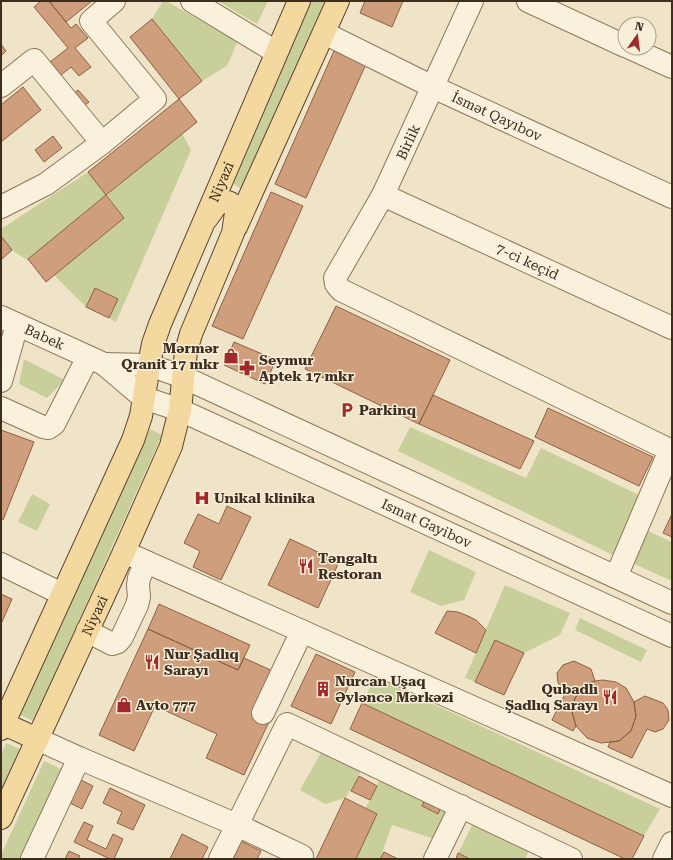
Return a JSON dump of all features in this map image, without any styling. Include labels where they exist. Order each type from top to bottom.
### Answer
[{"type":"main road","name":"Niyazi","points":[[2,726],[133,440],[141,416],[153,344],[160,324],[299,1]]},
{"type":"main road","points":[[233,233],[338,1]]},
{"type":"main road","points":[[205,221],[217,204],[224,201],[230,203],[235,207],[236,213],[233,233]]},
{"type":"main road","name":"Niyazi","points":[[1,818],[124,552],[171,446],[180,410],[186,351],[191,334],[233,233]]},
{"type":"main road","points":[[2,726],[37,739]]},
{"type":"street","points":[[1,208],[46,184],[102,142],[155,99],[91,21],[114,1]]},
{"type":"street","points":[[192,1],[276,52]]},
{"type":"street","name":"Birlik","points":[[472,1],[383,195],[335,278],[336,284],[341,290],[671,450]]},
{"type":"street","points":[[528,1],[617,42]]},
{"type":"street","name":"İsmət Qayıbov","points":[[324,33],[433,87],[672,197]]},
{"type":"street","points":[[648,56],[672,67]]},
{"type":"street","points":[[1,86],[34,60],[102,142]]},
{"type":"street","name":"7-ci keçid","points":[[383,195],[672,328]]},
{"type":"street","points":[[1,381],[9,321]]},
{"type":"street","name":"Babek","points":[[9,321],[96,360]]},
{"type":"street","points":[[96,360],[149,365],[183,377],[672,604]]},
{"type":"street","points":[[96,360],[144,398]]},
{"type":"street","points":[[1,408],[43,428],[48,428],[54,424],[96,360]]},
{"type":"street","name":"Ismat Gayibov","points":[[144,398],[180,410],[672,636]]},
{"type":"street","points":[[616,578],[671,450]]},
{"type":"street","points":[[124,552],[672,796]]},
{"type":"street","points":[[87,631],[112,644],[118,642],[122,637],[137,605],[139,596],[139,578],[146,562]]},
{"type":"street","points":[[1,564],[62,594]]},
{"type":"street","points":[[263,713],[302,632]]},
{"type":"street","points":[[220,859],[287,724],[571,859]]},
{"type":"street","points":[[37,739],[237,825],[302,856],[301,859]]},
{"type":"street","points":[[32,859],[79,758]]},
{"type":"street","points":[[435,859],[461,806]]},
{"type":"street","points":[[664,859],[672,843]]},
{"type":"green space","points":[[163,1],[166,1],[238,41],[227,66],[202,81],[152,19]]},
{"type":"green space","points":[[218,1],[268,1],[257,24]]},
{"type":"green space","points":[[311,1],[325,1],[242,190],[233,183]]},
{"type":"green space","points":[[182,133],[191,150],[116,322],[109,318],[118,299],[95,288],[86,307],[54,275],[124,218],[107,195]]},
{"type":"green space","points":[[88,172],[107,195],[30,262],[12,250],[1,236],[1,229]]},
{"type":"green space","points":[[24,359],[65,380],[47,398],[19,384]]},
{"type":"green space","points":[[410,427],[526,478],[541,448],[639,495],[615,556],[398,451]]},
{"type":"green space","points":[[150,429],[162,435],[34,721],[20,715]]},
{"type":"green space","points":[[32,494],[50,504],[37,531],[18,522]]},
{"type":"green space","points":[[648,531],[672,542],[672,581],[632,563]]},
{"type":"green space","points":[[429,550],[476,572],[464,600],[441,606],[410,592]]},
{"type":"green space","points":[[505,585],[570,613],[560,635],[524,653],[495,640],[475,682],[465,678]]},
{"type":"green space","points":[[580,618],[647,650],[641,662],[575,630]]},
{"type":"green space","points":[[375,677],[660,809],[644,836],[362,703]]},
{"type":"green space","points":[[327,742],[366,761],[351,790],[345,798],[325,804],[300,790]]},
{"type":"green space","points":[[6,743],[20,749],[1,790],[1,755]]},
{"type":"green space","points":[[44,761],[61,769],[20,859],[1,859],[1,855]]},
{"type":"green space","points":[[384,770],[429,791],[422,806],[437,814],[442,805],[454,803],[434,839],[392,825],[380,859],[356,859],[377,814],[365,808]]},
{"type":"green space","points":[[478,814],[533,841],[525,859],[470,859],[458,853]]},
{"type":"building","points":[[41,1],[49,1],[71,28],[76,24],[88,38],[75,48],[91,67],[79,76],[71,67],[61,75],[50,62],[68,48],[34,7]]},
{"type":"building","points":[[49,1],[92,1],[66,22]]},
{"type":"building","points":[[365,1],[403,1],[392,27],[360,13]]},
{"type":"building","points":[[152,19],[202,81],[179,99],[130,37]]},
{"type":"building","points":[[1,44],[6,51],[1,56]]},
{"type":"building","points":[[334,51],[366,64],[306,198],[275,184]]},
{"type":"building","points":[[23,87],[41,110],[1,142],[1,105]]},
{"type":"building","points":[[78,90],[89,102],[81,108],[71,96]]},
{"type":"building","points":[[179,99],[197,122],[106,195],[88,172]]},
{"type":"building","points":[[53,136],[62,148],[44,162],[35,150]]},
{"type":"building","points":[[271,192],[303,206],[243,339],[212,326]]},
{"type":"building","points":[[106,195],[124,218],[46,282],[28,259]]},
{"type":"building","points":[[1,236],[12,250],[1,260]]},
{"type":"building","points":[[95,288],[118,299],[109,318],[86,307]]},
{"type":"building","points":[[336,306],[450,360],[419,424],[305,369]]},
{"type":"building","points":[[234,342],[276,360],[265,384],[224,365]]},
{"type":"building","points":[[433,395],[534,441],[520,469],[419,424]]},
{"type":"building","points":[[548,408],[653,457],[639,486],[535,437]]},
{"type":"building","points":[[1,430],[34,442],[3,520],[1,519]]},
{"type":"building","points":[[227,506],[251,517],[221,580],[193,567],[200,551],[184,543],[198,514],[219,524]]},
{"type":"building","points":[[672,514],[672,537],[663,533]]},
{"type":"building","points":[[290,539],[339,562],[318,608],[268,585]]},
{"type":"building","points":[[1,594],[12,599],[1,624]]},
{"type":"building","points":[[159,604],[250,645],[238,670],[148,629]]},
{"type":"building","points":[[447,611],[458,612],[468,616],[476,620],[486,630],[476,653],[435,633]]},
{"type":"building","points":[[148,629],[238,670],[244,658],[275,672],[254,718],[268,724],[244,775],[206,758],[217,734],[155,706],[134,751],[99,735]]},
{"type":"building","points":[[495,640],[524,653],[504,695],[475,682]]},
{"type":"building","name":"Nurcan Uşaq Əyləncə Mərkəzi","points":[[316,654],[355,672],[331,724],[291,706]]},
{"type":"building","points":[[574,661],[591,669],[595,681],[586,684],[575,698],[572,712],[576,726],[573,731],[552,720],[567,690],[558,683],[557,673],[563,665]]},
{"type":"building","points":[[603,680],[616,682],[626,688],[634,702],[636,716],[631,731],[619,741],[601,743],[587,738],[576,726],[572,712],[575,698],[586,684]]},
{"type":"building","points":[[645,696],[663,703],[668,710],[669,720],[663,729],[655,732],[647,729],[632,758],[608,747],[610,742],[619,741],[631,731],[636,716],[634,702]]},
{"type":"building","points":[[362,703],[644,836],[632,859],[625,859],[350,729]]},
{"type":"building","points":[[359,776],[377,786],[370,800],[351,791]]},
{"type":"building","points":[[81,780],[93,786],[82,809],[70,803]]},
{"type":"building","points":[[110,788],[145,805],[133,830],[117,823],[122,812],[103,803]]},
{"type":"building","points":[[426,797],[442,805],[438,814],[422,806]]},
{"type":"building","points":[[345,798],[377,814],[356,859],[316,859]]},
{"type":"building","points":[[84,822],[93,826],[87,840],[106,849],[113,834],[123,839],[114,859],[110,859],[74,842]]},
{"type":"building","points":[[182,834],[208,847],[202,859],[170,859]]},
{"type":"building","points":[[241,841],[261,851],[257,859],[233,859]]},
{"type":"building","points":[[69,851],[80,856],[78,859],[65,859]]},
{"type":"building","points":[[384,852],[398,859],[380,859]]},
{"type":"building","points":[[458,853],[470,859],[456,859]]},
{"type":"place","name":"Mərmər Qranit 17 mkr","points":[[231,356]]},
{"type":"place","name":"Seymur Aptek 17 mkr","points":[[247,368]]},
{"type":"place","name":"Parkinq","points":[[347,410]]},
{"type":"place","name":"Unikal klinika","points":[[202,498]]},
{"type":"place","name":"Tәngaltı Restoran","points":[[306,566]]},
{"type":"place","name":"Nur Şadlıq Sarayı","points":[[152,662]]},
{"type":"place","name":"Nurcan Uşaq Əyləncə Mərkəzi","points":[[323,689]]},
{"type":"place","name":"Qubadlı Şadlıq Sarayı","points":[[610,697]]},
{"type":"place","name":"Avto 777","points":[[124,705]]}]
